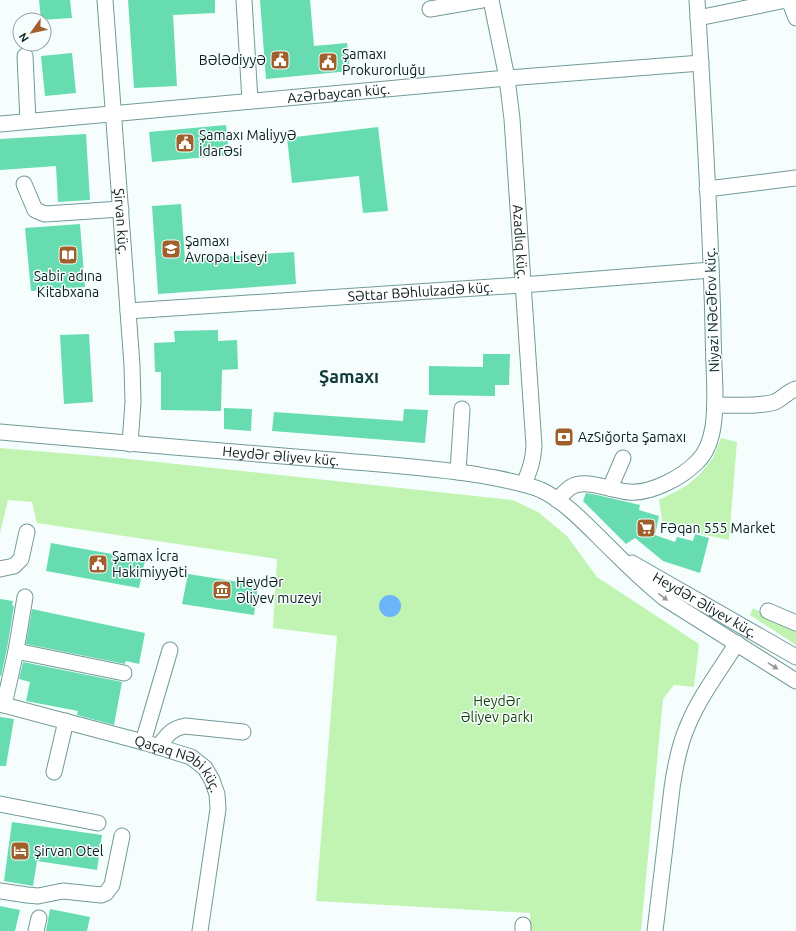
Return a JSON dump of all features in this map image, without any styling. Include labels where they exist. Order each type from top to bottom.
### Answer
[{"type":"street","name":"Şirvan küç.","points":[[105,0],[132,366],[133,402],[130,444]]},
{"type":"street","points":[[244,0],[250,101]]},
{"type":"street","points":[[430,8],[482,0]]},
{"type":"street","name":"Azadlıq küç.","points":[[491,0],[507,78],[512,119],[534,446],[531,467],[524,484]]},
{"type":"street","name":"Niyazi Nəcəfov küç.","points":[[557,500],[572,486],[580,484],[591,484],[629,492],[656,488],[689,470],[708,448],[713,429],[716,405],[711,270],[697,0]]},
{"type":"street","points":[[698,18],[786,0],[792,5],[796,18]]},
{"type":"street","points":[[25,56],[28,121]]},
{"type":"street","name":"Azərbaycan küç.","points":[[0,124],[507,78],[701,63]]},
{"type":"street","points":[[707,189],[796,178]]},
{"type":"street","points":[[24,184],[35,210],[45,214],[121,209]]},
{"type":"street","name":"Səttar Bəhlulzadə küç.","points":[[128,311],[522,285],[711,270]]},
{"type":"street","points":[[716,405],[762,404],[776,401],[795,387]]},
{"type":"street","points":[[458,472],[462,409]]},
{"type":"street","name":"Heydər Əliyev küç.","points":[[0,432],[400,466],[458,472],[524,484],[541,490],[557,500],[580,519],[614,552],[796,657]]},
{"type":"street","points":[[610,488],[623,458]]},
{"type":"street","points":[[0,569],[14,566],[21,559],[27,532]]},
{"type":"street","points":[[614,552],[664,598],[796,681]]},
{"type":"street","points":[[2,704],[16,651],[25,597]]},
{"type":"street","points":[[768,611],[796,621]]},
{"type":"street","points":[[655,931],[672,788],[675,767],[681,745],[688,725],[699,702],[737,643]]},
{"type":"street","points":[[143,742],[170,650]]},
{"type":"street","points":[[16,651],[124,673]]},
{"type":"street","name":"Qaçaq Nəbi küç.","points":[[2,704],[143,742],[191,757],[205,768],[212,780],[217,794],[218,809],[200,931]]},
{"type":"street","points":[[54,772],[66,721]]},
{"type":"street","points":[[158,747],[170,732],[176,728],[185,726],[243,732]]},
{"type":"street","points":[[0,804],[98,824]]},
{"type":"street","points":[[0,891],[38,896],[63,891],[101,894],[106,893],[112,885],[122,836]]},
{"type":"green space","points":[[721,438],[737,442],[729,540],[663,526],[659,500],[686,486],[699,475],[713,458]]},
{"type":"green space","name":"Heydər Əliyev parkı","points":[[0,448],[120,458],[513,500],[538,512],[567,536],[597,577],[699,644],[694,687],[674,685],[663,699],[641,931],[530,931],[530,913],[316,901],[337,636],[273,628],[277,559],[37,523],[32,502],[8,500],[0,533]]},
{"type":"green space","points":[[753,608],[796,630],[796,645],[750,615]]},
{"type":"water","points":[[386,595],[394,595],[401,602],[401,610],[394,617],[386,617],[379,610],[379,602]]},
{"type":"building","points":[[39,0],[70,0],[72,18],[52,19],[52,12],[40,12]]},
{"type":"building","points":[[128,0],[215,0],[215,13],[173,15],[177,86],[134,88]]},
{"type":"building","points":[[260,0],[310,0],[314,46],[347,43],[350,71],[266,79]]},
{"type":"building","points":[[72,53],[76,93],[45,96],[41,56]]},
{"type":"building","points":[[226,125],[229,155],[152,162],[149,132]]},
{"type":"building","points":[[378,127],[388,211],[363,213],[359,176],[292,183],[287,138]]},
{"type":"building","points":[[86,134],[90,200],[58,202],[56,166],[0,170],[0,139]]},
{"type":"building","points":[[181,204],[185,259],[294,252],[296,284],[158,294],[152,206]]},
{"type":"building","points":[[80,224],[85,287],[31,291],[25,228]]},
{"type":"building","points":[[218,330],[218,341],[237,340],[238,369],[222,370],[221,411],[161,410],[161,372],[155,372],[154,343],[175,342],[174,331]]},
{"type":"building","points":[[89,334],[93,402],[64,404],[60,335]]},
{"type":"building","points":[[483,354],[510,354],[509,385],[495,385],[495,396],[429,395],[429,366],[483,367]]},
{"type":"building","points":[[224,408],[252,409],[251,431],[224,429]]},
{"type":"building","points":[[404,409],[428,410],[425,443],[272,431],[274,412],[403,421]]},
{"type":"building","points":[[586,493],[640,505],[639,510],[659,516],[655,535],[675,542],[677,537],[693,541],[695,534],[709,538],[700,573],[663,561],[635,538],[626,544],[583,501]]},
{"type":"building","points":[[51,543],[145,560],[139,588],[46,571]]},
{"type":"building","points":[[188,574],[258,585],[254,615],[182,604]]},
{"type":"building","points":[[0,599],[13,601],[12,605],[14,606],[1,676],[0,676]]},
{"type":"building","points":[[32,609],[145,633],[139,664],[126,661],[125,664],[26,644]]},
{"type":"building","points":[[23,662],[122,682],[114,725],[77,715],[78,711],[26,701],[30,682],[19,679]]},
{"type":"building","points":[[0,717],[14,719],[6,766],[0,766]]},
{"type":"building","points":[[12,822],[102,835],[97,870],[37,861],[33,886],[4,881]]},
{"type":"building","points":[[0,906],[20,910],[15,931],[0,931]]},
{"type":"building","points":[[50,909],[90,917],[87,931],[46,931]]},
{"type":"place","name":"Bələdiyyə","points":[[280,60]]},
{"type":"place","name":"Şamaxı Prokurorluğu","points":[[328,62]]},
{"type":"place","name":"Şamaxı Maliyyə İdarəsi","points":[[185,143]]},
{"type":"place","name":"Şamaxı Avropa Liseyi","points":[[171,249]]},
{"type":"place","name":"Sabir adına Kitabxana","points":[[68,255]]},
{"type":"place","name":"AzSığorta Şamaxı","points":[[564,437]]},
{"type":"place","name":"Fəqan 555 Market","points":[[646,528]]},
{"type":"place","name":"Şamax İcra Hakimiyyəti","points":[[98,564]]},
{"type":"place","name":"Heydər Əliyev muzeyi","points":[[222,590]]},
{"type":"place","name":"Şirvan Otel","points":[[20,851]]},
{"type":"district","name":"Şamaxı","points":[[349,376]]}]
